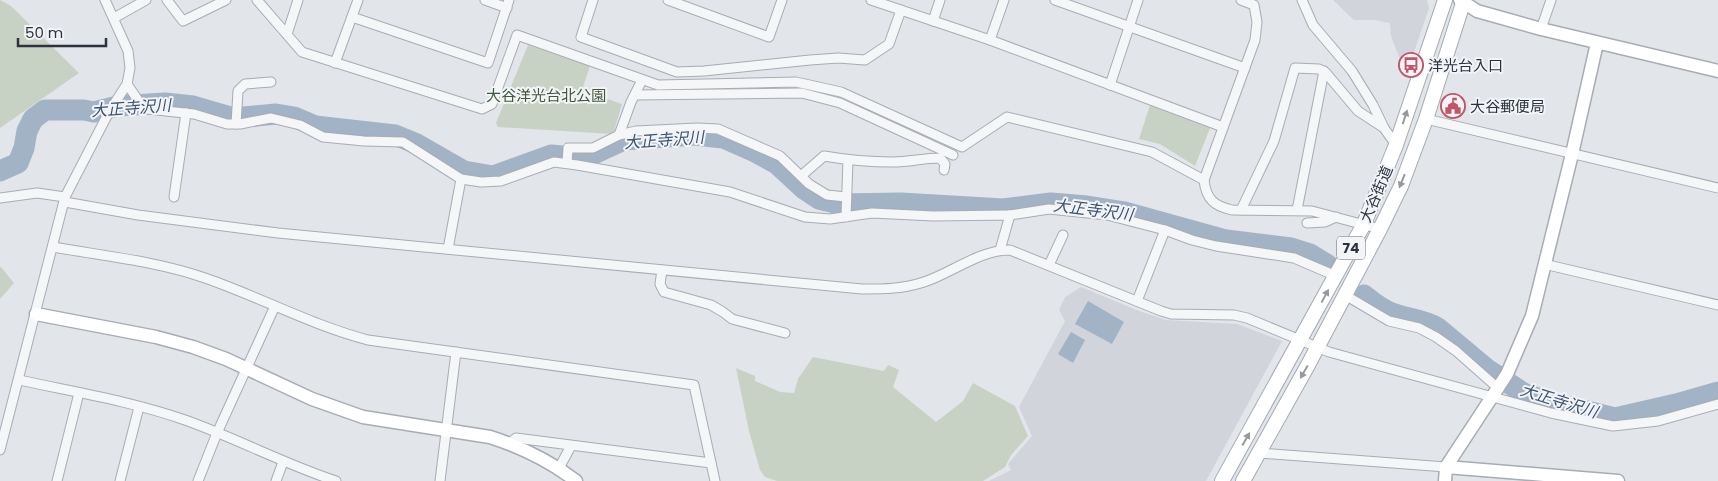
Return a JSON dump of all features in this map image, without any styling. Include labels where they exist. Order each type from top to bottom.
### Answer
[{"type":"main road","name":"大谷街道","points":[[1222,481],[1364,224],[1396,145],[1445,0]]},
{"type":"main road","name":"大谷街道","points":[[1243,481],[1380,230],[1401,186],[1426,119],[1463,1]]},
{"type":"street","points":[[0,450],[65,200],[109,112],[127,84],[130,59],[125,42],[105,0]]},
{"type":"street","points":[[114,18],[146,0]]},
{"type":"street","points":[[167,0],[184,21],[224,0]]},
{"type":"street","points":[[257,0],[302,52],[482,109],[492,104],[517,36],[658,85],[796,82],[841,92],[962,147],[1007,117],[1152,152],[1204,180]]},
{"type":"street","points":[[286,34],[298,0]]},
{"type":"street","points":[[335,63],[358,0]]},
{"type":"street","points":[[352,16],[488,63],[508,4],[485,0]]},
{"type":"street","points":[[593,0],[580,37],[676,72],[838,58],[866,60],[889,44],[901,10]]},
{"type":"street","points":[[668,0],[769,36],[782,0]]},
{"type":"street","points":[[871,0],[990,40],[1224,127]]},
{"type":"street","points":[[933,21],[940,0]]},
{"type":"street","points":[[990,40],[1004,0]]},
{"type":"street","points":[[1055,0],[1245,68]]},
{"type":"street","points":[[1110,85],[1138,0]]},
{"type":"street","points":[[1240,0],[1254,5],[1256,22],[1255,40],[1204,180],[1206,191],[1212,201],[1222,208],[1241,210],[1312,211],[1380,230]]},
{"type":"street","points":[[1302,0],[1313,25],[1352,71],[1373,105],[1384,128],[1396,145]]},
{"type":"street","points":[[1541,29],[1551,0]]},
{"type":"street","points":[[1463,1],[1477,11],[1541,29],[1718,71]]},
{"type":"street","points":[[1445,481],[1446,467],[1500,386],[1532,316],[1572,154],[1597,42]]},
{"type":"street","points":[[1241,210],[1274,142],[1295,68],[1320,69],[1358,111],[1384,128]]},
{"type":"street","points":[[1297,210],[1324,72]]},
{"type":"street","points":[[619,136],[642,80]]},
{"type":"street","points":[[236,121],[238,91],[245,84],[272,82]]},
{"type":"street","points":[[127,84],[139,102],[147,109],[208,117],[227,124],[236,121],[271,118],[300,125],[323,137],[403,142],[462,178],[481,182],[501,181],[554,162],[579,157],[730,192],[805,217],[830,219],[846,215],[872,213],[933,216],[1010,215],[1049,209],[1106,214],[1216,246],[1294,258],[1336,276]]},
{"type":"street","points":[[635,95],[802,93],[840,103],[953,155]]},
{"type":"street","points":[[174,197],[186,113]]},
{"type":"street","points":[[1426,119],[1718,188]]},
{"type":"street","points":[[579,157],[619,136],[636,131],[697,128],[718,129],[780,156],[809,184],[827,195],[846,198]]},
{"type":"street","points":[[567,159],[568,148],[579,157]]},
{"type":"street","points":[[801,176],[824,156],[848,160],[893,162],[940,158],[945,164],[944,170]]},
{"type":"street","points":[[846,215],[848,160]]},
{"type":"street","points":[[448,249],[462,178]]},
{"type":"street","points":[[0,198],[37,193],[138,215],[234,228],[862,289],[900,288],[925,282],[979,257],[1000,250],[1010,250],[1171,314],[1234,315],[1247,318],[1316,348],[1500,386]]},
{"type":"street","points":[[1000,250],[1010,215]]},
{"type":"street","points":[[1307,222],[1326,222],[1336,217]]},
{"type":"street","points":[[1136,301],[1165,230]]},
{"type":"street","points":[[1049,265],[1062,235]]},
{"type":"street","points":[[53,247],[156,266],[202,277],[339,332],[368,340],[694,385],[715,481]]},
{"type":"street","points":[[1544,264],[1718,305]]},
{"type":"street","points":[[662,270],[660,284],[664,292],[711,305],[732,319],[785,332]]},
{"type":"street","points":[[1345,295],[1389,321],[1419,328],[1436,337],[1500,386],[1551,413],[1613,426],[1658,421],[1718,404]]},
{"type":"street","points":[[198,481],[217,433],[275,306]]},
{"type":"street","points":[[36,314],[178,342],[210,352],[312,399],[363,417],[447,429],[490,437],[510,443],[559,468],[576,481]]},
{"type":"street","points":[[440,481],[456,352]]},
{"type":"street","points":[[19,380],[139,407],[185,420],[283,462],[336,481]]},
{"type":"street","points":[[57,481],[79,393]]},
{"type":"street","points":[[120,481],[139,407]]},
{"type":"street","points":[[510,443],[516,438],[711,463]]},
{"type":"street","points":[[559,468],[571,446]]},
{"type":"street","points":[[1259,453],[1618,481]]},
{"type":"street","points":[[276,481],[283,462]]},
{"type":"shaded area","points":[[1333,0],[1427,0],[1429,8],[1411,61],[1399,57],[1391,36],[1390,23],[1375,20],[1354,20]]},
{"type":"shaded area","points":[[1081,287],[1166,320],[1237,324],[1282,341],[1206,481],[989,481],[1011,470],[1008,464],[1032,436],[1019,407],[1065,321],[1059,310],[1065,297]]},
{"type":"green space","points":[[0,0],[11,6],[79,73],[0,128]]},
{"type":"green space","name":"大谷洋光台北公園","points":[[528,45],[590,66],[582,90],[622,104],[612,134],[498,127],[496,123]]},
{"type":"green space","points":[[1150,105],[1210,128],[1195,166],[1160,144],[1139,139]]},
{"type":"green space","points":[[0,266],[14,283],[0,299]]},
{"type":"green space","points":[[813,357],[884,371],[888,365],[899,370],[893,387],[936,422],[963,401],[973,383],[1015,406],[1028,436],[1011,455],[1005,467],[983,481],[777,481],[765,477],[760,470],[749,431],[736,368],[755,376],[755,381],[780,392],[794,393],[798,379]]},
{"type":"water","points":[[1088,301],[1124,322],[1112,344],[1075,324]]},
{"type":"water","points":[[1071,332],[1085,340],[1073,363],[1058,354]]},
{"type":"waterway","name":"大正寺沢川","points":[[0,171],[18,163],[24,148],[27,131],[33,119],[45,110],[84,110],[94,112],[118,106],[165,103],[193,106],[234,118],[276,114],[294,117],[315,126],[395,135],[417,144],[464,171],[493,176],[551,155],[585,158],[624,140],[695,135],[723,138],[755,152],[777,164],[804,189],[819,199],[839,204],[901,203],[1003,209],[1051,203],[1087,206],[1125,212],[1226,240],[1291,248],[1310,254],[1328,265]]},
{"type":"waterway","name":"大正寺沢川","points":[[1364,295],[1388,311],[1438,328],[1487,369],[1525,394],[1554,403],[1615,418],[1718,392]]},
{"type":"place","name":"洋光台入口","points":[[1411,65]]},
{"type":"place","name":"大谷郵便局","points":[[1453,106]]}]
